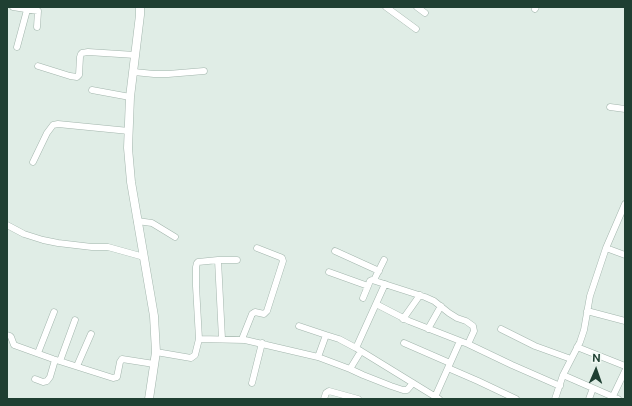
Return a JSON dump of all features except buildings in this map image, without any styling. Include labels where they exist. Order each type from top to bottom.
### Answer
[{"type":"street","points":[[13,7],[38,11],[37,27]]},
{"type":"street","points":[[140,7],[134,72],[130,97],[128,148],[137,221],[154,316],[156,352],[149,399]]},
{"type":"street","points":[[386,7],[416,29]]},
{"type":"street","points":[[417,7],[425,13]]},
{"type":"street","points":[[17,47],[27,10]]},
{"type":"street","points":[[38,66],[77,77],[79,75],[80,57],[82,53],[88,52],[135,55]]},
{"type":"street","points":[[134,72],[168,74],[204,71]]},
{"type":"street","points":[[92,90],[130,97]]},
{"type":"street","points":[[610,107],[625,109]]},
{"type":"street","points":[[33,162],[47,132],[52,125],[58,124],[129,131]]},
{"type":"street","points":[[555,399],[563,375],[580,342],[584,330],[590,296],[606,248],[625,204]]},
{"type":"street","points":[[137,221],[152,223],[175,236]]},
{"type":"street","points":[[7,225],[24,234],[50,242],[92,247],[108,247],[144,257]]},
{"type":"street","points":[[242,340],[254,313],[257,312],[264,314],[267,311],[283,261],[282,258],[257,248]]},
{"type":"street","points":[[606,248],[625,255]]},
{"type":"street","points":[[335,251],[379,270]]},
{"type":"street","points":[[218,260],[222,339]]},
{"type":"street","points":[[156,352],[188,358],[193,358],[195,356],[199,339],[196,265],[198,262],[237,260]]},
{"type":"street","points":[[363,298],[370,282],[374,280],[384,260]]},
{"type":"street","points":[[329,272],[368,286]]},
{"type":"street","points":[[374,280],[434,301],[449,313],[466,321],[473,326],[474,331],[468,344]]},
{"type":"street","points":[[350,369],[385,284]]},
{"type":"street","points":[[404,319],[420,295]]},
{"type":"street","points":[[376,304],[404,319],[468,344],[560,386]]},
{"type":"street","points":[[428,329],[441,306]]},
{"type":"street","points":[[587,311],[625,321]]},
{"type":"street","points":[[38,353],[54,312]]},
{"type":"street","points":[[35,379],[43,382],[47,381],[50,377],[75,320]]},
{"type":"street","points":[[299,326],[338,339],[437,398],[449,365],[460,341]]},
{"type":"street","points":[[501,329],[535,346],[572,359]]},
{"type":"street","points":[[7,334],[12,337],[14,345],[113,378],[117,377],[122,359],[154,364]]},
{"type":"street","points":[[77,366],[91,334]]},
{"type":"street","points":[[318,357],[326,335]]},
{"type":"street","points":[[199,339],[242,340],[318,357],[406,390],[409,389],[413,383]]},
{"type":"street","points":[[252,383],[262,344]]},
{"type":"street","points":[[404,344],[516,399]]},
{"type":"street","points":[[577,347],[625,366]]},
{"type":"street","points":[[563,375],[616,398],[625,371]]},
{"type":"street","points":[[589,399],[593,388]]},
{"type":"street","points":[[324,399],[327,392],[358,399]]}]
